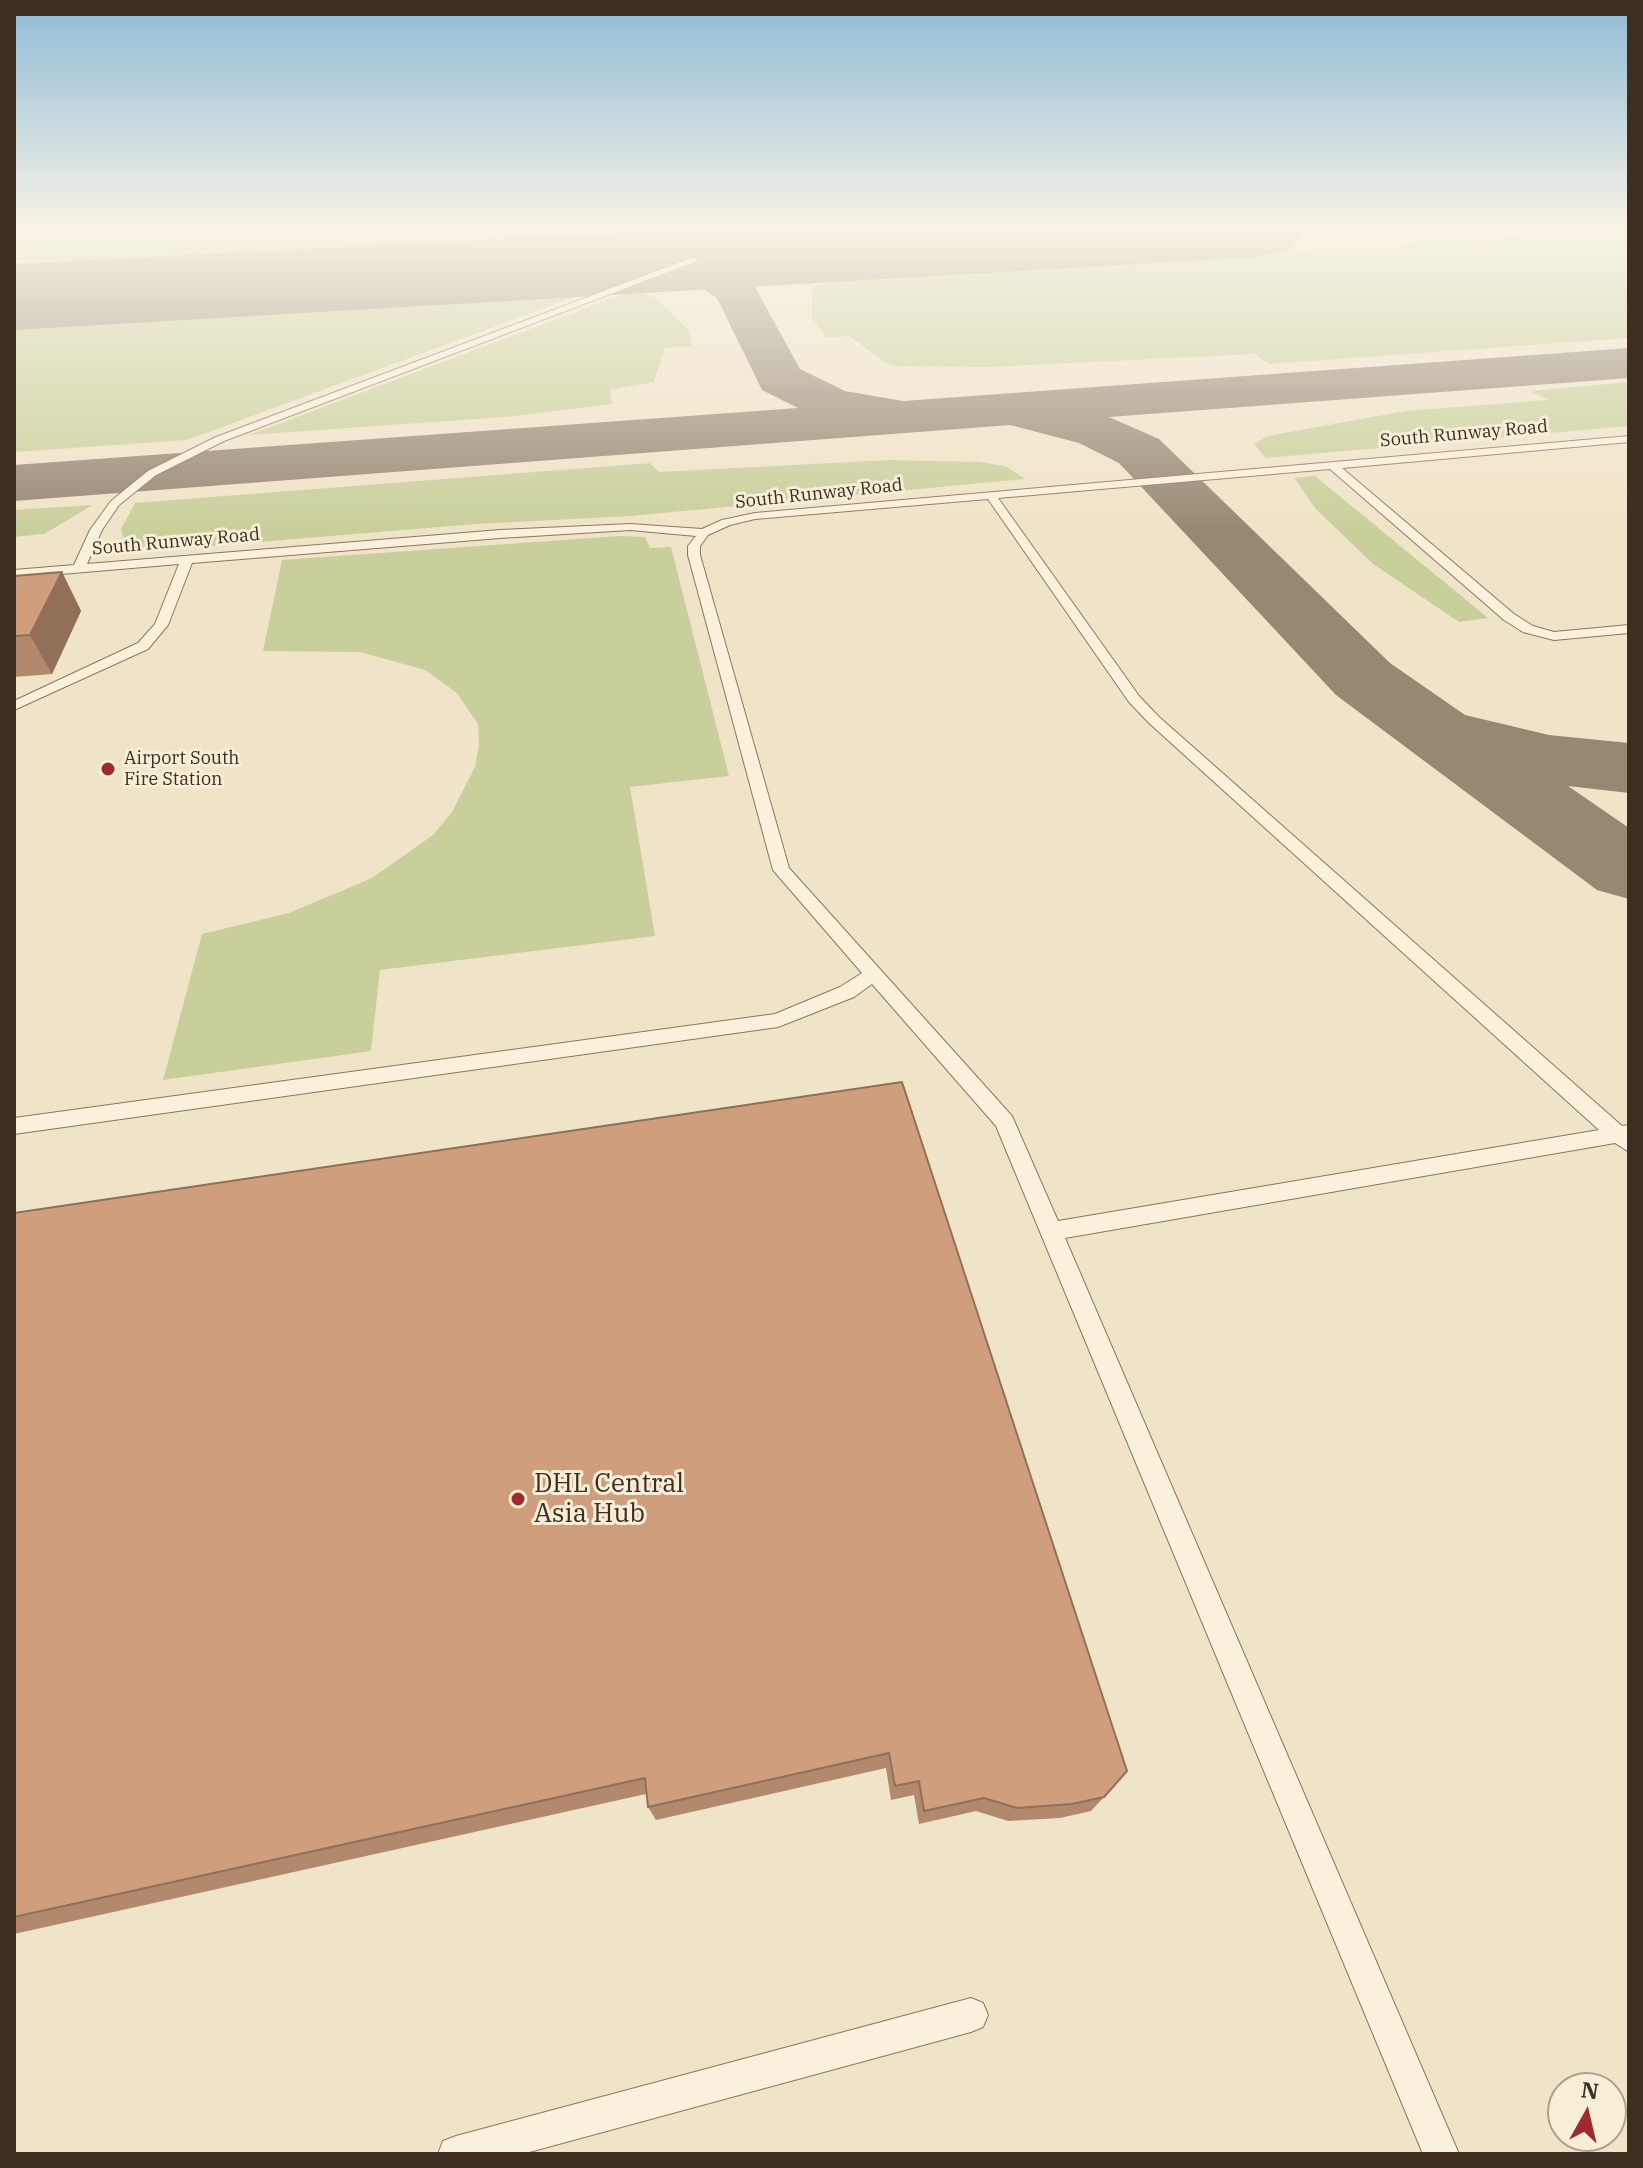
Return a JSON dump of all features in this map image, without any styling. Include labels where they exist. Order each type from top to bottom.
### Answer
[{"type":"lane","points":[[79,568],[96,530],[115,503],[152,473],[220,439],[509,329]]},
{"type":"lane","name":"South Runway Road","points":[[14,574],[470,536],[630,527],[704,533],[726,522],[755,516],[1629,439]]},
{"type":"lane","points":[[1331,464],[1509,617],[1528,629],[1554,636],[1629,629]]},
{"type":"lane","points":[[992,497],[1134,699],[1154,720],[1626,1137]]},
{"type":"lane","points":[[704,533],[694,546],[694,555],[781,870],[1005,1122],[1441,2154]]},
{"type":"lane","points":[[14,706],[143,646],[161,625],[187,560]]},
{"type":"lane","points":[[14,1126],[778,1020],[847,992],[874,974]]},
{"type":"lane","points":[[1052,1231],[1626,1137]]},
{"type":"lane","points":[[456,2154],[971,2015]]},
{"type":"green space","points":[[14,329],[487,329],[187,440],[14,452]]},
{"type":"green space","points":[[530,329],[689,331],[692,346],[665,348],[654,382],[610,390],[612,404],[505,417],[249,435]]},
{"type":"green space","points":[[820,329],[1629,329],[1629,338],[1269,364],[1255,354],[988,367],[891,366],[849,336],[827,338]]},
{"type":"green space","points":[[1629,382],[1629,426],[1266,458],[1254,444],[1268,436],[1405,411],[1548,400],[1530,391]]},
{"type":"green space","points":[[889,460],[979,462],[1005,466],[1025,479],[631,516],[475,524],[127,553],[121,529],[135,503],[650,463],[659,472]]},
{"type":"green space","points":[[1315,476],[1488,618],[1459,622],[1373,564],[1316,509],[1294,478]]},
{"type":"green space","points":[[93,505],[44,534],[14,537],[14,510]]},
{"type":"green space","points":[[619,536],[645,537],[650,548],[671,547],[729,776],[630,787],[655,936],[380,970],[371,1051],[163,1080],[202,934],[289,913],[372,878],[433,835],[452,812],[475,767],[479,745],[478,724],[457,693],[425,670],[360,652],[263,651],[282,560]]},
{"type":"building","points":[[62,572],[30,635],[14,636],[14,576]]},
{"type":"building","name":"DHL Central Asia Hub","points":[[902,1082],[1127,1771],[1104,1797],[1072,1804],[1017,1808],[984,1798],[924,1811],[919,1781],[895,1786],[889,1753],[648,1807],[645,1778],[14,1917],[14,1213]]},
{"type":"taxiway","points":[[755,329],[780,379],[832,405],[891,414]]},
{"type":"taxiway","points":[[14,483],[1629,363]]},
{"type":"taxiway","points":[[1030,415],[1098,431],[1139,451],[1363,679],[1629,870]]},
{"type":"taxiway","points":[[1469,738],[1546,759],[1629,768]]},
{"type":"place","name":"Airport South Fire Station","points":[[108,769]]},
{"type":"place","name":"DHL Central Asia Hub","points":[[518,1499]]}]
